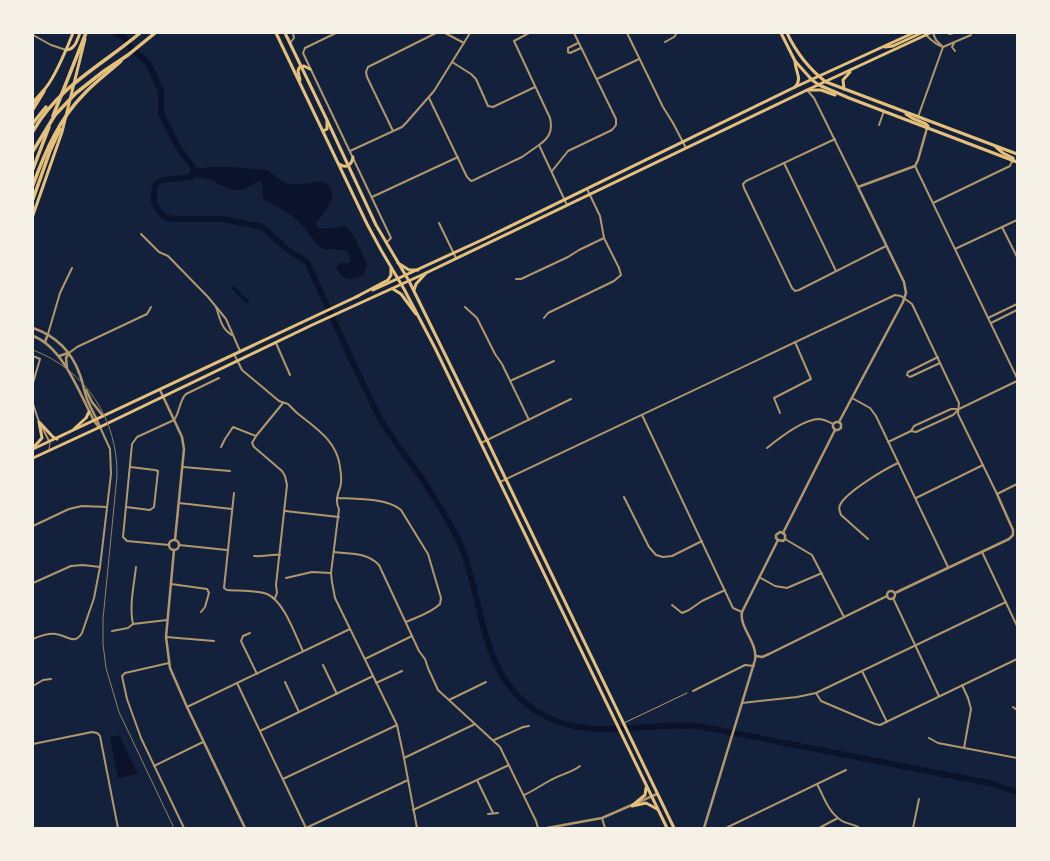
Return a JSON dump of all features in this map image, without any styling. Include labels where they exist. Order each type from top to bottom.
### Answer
[{"type":"highway","points":[[33,168],[86,33]]},
{"type":"highway","points":[[33,123],[39,114],[79,79],[140,33]]},
{"type":"highway","points":[[33,151],[55,115],[76,93],[140,46],[155,33]]},
{"type":"highway","points":[[33,185],[46,152],[60,125],[80,98],[128,55]]},
{"type":"highway","points":[[33,199],[50,151],[67,117],[98,81]]},
{"type":"highway","points":[[33,109],[44,91]]},
{"type":"highway","points":[[33,130],[53,102]]},
{"type":"main road","points":[[33,103],[38,95],[44,91],[56,72],[73,33]]},
{"type":"main road","points":[[66,50],[73,48],[80,33]]},
{"type":"main road","points":[[33,215],[67,116],[86,33]]},
{"type":"main road","points":[[276,33],[374,238],[422,322],[460,398],[667,828]]},
{"type":"main road","points":[[285,33],[386,244],[414,290],[674,828]]},
{"type":"main road","points":[[781,33],[795,61],[799,80],[793,88]]},
{"type":"main road","points":[[787,33],[801,58],[819,77],[826,82],[918,118],[1017,154]]},
{"type":"main road","points":[[356,296],[418,270],[484,239],[793,88],[913,33]]},
{"type":"main road","points":[[881,48],[893,46],[921,33]]},
{"type":"main road","points":[[33,458],[323,320],[402,285],[807,90],[930,34]]},
{"type":"main road","points":[[281,42],[290,43]]},
{"type":"main road","points":[[795,61],[812,80],[819,85],[849,98],[1017,162]]},
{"type":"main road","points":[[300,82],[298,70],[301,66]]},
{"type":"main road","points":[[301,66],[305,66],[310,69]]},
{"type":"main road","points":[[844,89],[842,80],[853,70]]},
{"type":"main road","points":[[807,90],[821,90],[849,98]]},
{"type":"main road","points":[[903,112],[926,124],[927,128]]},
{"type":"main road","points":[[323,130],[327,130],[327,120]]},
{"type":"main road","points":[[995,146],[1003,153],[1013,158],[1012,161]]},
{"type":"main road","points":[[339,164],[344,167],[348,166],[351,164],[353,157]]},
{"type":"main road","points":[[484,239],[488,243]]},
{"type":"main road","points":[[398,263],[409,270],[418,270]]},
{"type":"main road","points":[[33,449],[96,421],[388,280],[391,275],[391,266]]},
{"type":"main road","points":[[414,290],[416,284],[426,273]]},
{"type":"main road","points":[[393,289],[401,294],[422,322]]},
{"type":"main road","points":[[459,384],[460,398]]},
{"type":"main road","points":[[71,432],[86,418],[89,412]]},
{"type":"main road","points":[[39,422],[52,436],[57,439]]},
{"type":"main road","points":[[33,449],[42,438],[39,422]]},
{"type":"main road","points":[[632,806],[645,795],[646,787]]},
{"type":"main road","points":[[632,806],[646,803],[657,809]]},
{"type":"street","points":[[290,43],[294,38],[293,33]]},
{"type":"street","points":[[336,33],[305,48],[303,52],[391,238],[386,244]]},
{"type":"street","points":[[393,131],[367,77],[366,72],[368,67],[436,33]]},
{"type":"street","points":[[445,33],[464,43]]},
{"type":"street","points":[[350,151],[402,127],[429,97],[470,33]]},
{"type":"street","points":[[429,97],[467,177],[470,180],[474,180],[522,157],[550,135],[552,124],[514,41],[529,33]]},
{"type":"street","points":[[552,171],[568,151],[612,130],[616,125],[616,120],[574,33]]},
{"type":"street","points":[[627,33],[662,107],[673,123],[686,149]]},
{"type":"street","points":[[665,42],[674,37],[677,33]]},
{"type":"street","points":[[947,33],[953,33]]},
{"type":"street","points":[[930,34],[943,47]]},
{"type":"street","points":[[930,34],[933,42],[943,47],[971,34]]},
{"type":"street","points":[[33,35],[66,50]]},
{"type":"street","points":[[955,42],[952,47],[955,51]]},
{"type":"street","points":[[579,43],[568,48],[568,52],[570,53],[581,48]]},
{"type":"street","points":[[918,118],[943,47]]},
{"type":"street","points":[[596,80],[639,59]]},
{"type":"street","points":[[452,62],[476,79],[488,106],[493,107],[535,87]]},
{"type":"street","points":[[767,448],[784,434],[817,419],[822,419],[833,424],[839,422],[904,298],[906,288],[817,103],[807,90]]},
{"type":"street","points":[[879,125],[884,111]]},
{"type":"street","points":[[858,187],[915,166],[927,128]]},
{"type":"street","points":[[835,139],[746,181],[743,184],[744,188],[785,274],[795,291],[886,246]]},
{"type":"street","points":[[539,145],[568,205]]},
{"type":"street","points":[[372,198],[458,157]]},
{"type":"street","points":[[933,203],[1010,166],[1012,161]]},
{"type":"street","points":[[784,163],[836,271]]},
{"type":"street","points":[[910,431],[916,432],[953,415],[959,409],[1017,380],[915,166]]},
{"type":"street","points":[[544,318],[548,313],[619,277],[621,272],[604,238],[600,216],[587,189]]},
{"type":"street","points":[[955,250],[1017,220]]},
{"type":"street","points":[[439,223],[456,258]]},
{"type":"street","points":[[1002,227],[1017,257]]},
{"type":"street","points":[[141,234],[159,252],[168,256],[208,296],[226,319],[240,351]]},
{"type":"street","points":[[516,279],[521,279],[604,238]]},
{"type":"street","points":[[45,342],[60,293],[72,268]]},
{"type":"street","points":[[500,482],[891,296],[895,295],[904,298],[912,304],[959,402],[958,414],[997,494],[1013,530],[1013,534],[1009,538],[982,552],[895,593],[893,591],[889,592],[888,596],[769,654],[762,657],[756,656]]},
{"type":"street","points":[[988,318],[1017,304]]},
{"type":"street","points":[[216,306],[222,325],[226,331],[232,335]]},
{"type":"street","points":[[59,356],[69,353],[77,347],[147,314],[151,307]]},
{"type":"street","points":[[465,307],[477,318],[494,354],[502,364],[529,420]]},
{"type":"street","points":[[991,323],[1017,310]]},
{"type":"street","points":[[33,328],[48,334],[59,342],[69,353],[77,366],[96,421]]},
{"type":"street","points":[[33,336],[45,342],[59,356],[89,412],[100,427],[110,449],[111,458],[111,474],[100,567],[94,598],[82,633],[79,638],[75,640],[56,634],[47,634],[33,639]]},
{"type":"street","points":[[780,413],[774,398],[811,379],[794,342]]},
{"type":"street","points":[[276,343],[290,376]]},
{"type":"street","points":[[68,372],[66,358],[69,353]]},
{"type":"street","points":[[234,354],[242,370],[279,401],[288,404],[326,437],[336,449],[341,472],[337,498],[339,516],[331,573],[332,582],[336,598],[350,629],[397,725],[417,828]]},
{"type":"street","points":[[33,356],[40,359],[33,383]]},
{"type":"street","points":[[938,357],[908,372],[907,375],[910,377],[940,363]]},
{"type":"street","points":[[510,381],[554,361]]},
{"type":"street","points":[[174,550],[170,548],[169,545],[127,541],[124,539],[123,534],[132,444],[134,440],[174,420],[183,396],[219,378]]},
{"type":"street","points":[[83,384],[92,402],[104,417]]},
{"type":"street","points":[[160,390],[182,437],[184,449],[175,540]]},
{"type":"street","points":[[852,398],[870,408],[876,416],[948,567]]},
{"type":"street","points":[[481,443],[571,399]]},
{"type":"street","points":[[274,598],[277,593],[276,585],[287,489],[285,476],[282,470],[254,447],[252,443],[283,402]]},
{"type":"street","points":[[33,404],[39,422],[50,442]]},
{"type":"street","points":[[888,442],[910,431],[914,426],[951,409],[959,409]]},
{"type":"street","points":[[642,414],[734,608],[742,612]]},
{"type":"street","points":[[704,828],[756,656],[755,648],[742,620],[742,612],[778,540],[776,535],[783,532],[835,430],[841,428],[841,424],[839,422]]},
{"type":"street","points":[[833,424],[835,430]]},
{"type":"street","points":[[221,447],[233,427],[256,436]]},
{"type":"street","points":[[868,539],[841,514],[839,509],[840,504],[849,494],[884,470],[898,463]]},
{"type":"street","points":[[916,498],[983,466]]},
{"type":"street","points":[[126,507],[150,510],[154,507],[158,473],[155,470],[129,467]]},
{"type":"street","points":[[183,467],[230,471]]},
{"type":"street","points":[[997,494],[1017,484]]},
{"type":"street","points":[[234,493],[224,588],[227,590],[266,594],[274,598],[281,604],[303,651]]},
{"type":"street","points":[[624,497],[649,547],[656,555],[664,557],[672,556],[702,542]]},
{"type":"street","points":[[337,498],[387,502],[396,505],[401,510],[428,554],[441,598],[440,604],[427,614],[420,615],[406,622]]},
{"type":"street","points":[[179,503],[232,509]]},
{"type":"street","points":[[33,526],[69,509],[82,506],[107,507]]},
{"type":"street","points":[[285,511],[339,516]]},
{"type":"street","points":[[783,532],[785,539]]},
{"type":"street","points":[[778,540],[781,541],[785,539],[812,554],[844,617]]},
{"type":"street","points":[[169,545],[170,542],[175,540]]},
{"type":"street","points":[[175,540],[180,546]]},
{"type":"street","points":[[174,550],[178,549],[180,546],[227,550]]},
{"type":"street","points":[[174,550],[166,636],[169,663],[177,686],[245,828]]},
{"type":"street","points":[[334,552],[366,555],[379,565],[419,651],[425,659],[438,690],[500,747],[524,795],[538,828]]},
{"type":"street","points":[[982,552],[1017,626]]},
{"type":"street","points":[[254,556],[260,557],[272,554],[280,555]]},
{"type":"street","points":[[33,583],[71,566],[83,565],[100,567]]},
{"type":"street","points":[[133,624],[132,603],[136,567]]},
{"type":"street","points":[[286,578],[312,572],[331,573]]},
{"type":"street","points":[[760,577],[775,586],[787,588],[822,573]]},
{"type":"street","points":[[170,584],[207,589],[209,593],[205,607],[201,612]]},
{"type":"street","points":[[672,605],[682,613],[725,590]]},
{"type":"street","points":[[895,593],[893,598],[939,696]]},
{"type":"street","points":[[888,596],[890,599],[893,598]]},
{"type":"street","points":[[742,703],[797,697],[816,693],[1006,602]]},
{"type":"street","points":[[112,631],[128,628],[133,624],[167,620]]},
{"type":"street","points":[[187,707],[350,629]]},
{"type":"street","points":[[250,633],[243,636],[241,641],[257,674]]},
{"type":"street","points":[[166,636],[214,641]]},
{"type":"street","points":[[365,659],[412,636]]},
{"type":"street","points":[[816,693],[821,701],[880,725],[1017,659]]},
{"type":"street","points":[[169,663],[125,673],[122,676],[127,699],[141,738],[184,828]]},
{"type":"street","points":[[323,665],[337,694]]},
{"type":"street","points":[[693,691],[745,665],[754,666]]},
{"type":"street","points":[[376,683],[402,671]]},
{"type":"street","points":[[862,672],[887,722]]},
{"type":"street","points":[[260,730],[373,676]]},
{"type":"street","points":[[33,686],[43,680],[51,679]]},
{"type":"street","points":[[285,682],[299,712]]},
{"type":"street","points":[[449,700],[486,682]]},
{"type":"street","points":[[237,683],[306,828],[408,780]]},
{"type":"street","points":[[962,685],[971,709],[964,748]]},
{"type":"street","points":[[1013,707],[1017,710]]},
{"type":"street","points":[[404,758],[475,724]]},
{"type":"street","points":[[282,779],[397,725]]},
{"type":"street","points":[[493,740],[523,726],[529,726]]},
{"type":"street","points":[[33,744],[92,732],[97,733],[100,736],[118,828]]},
{"type":"street","points":[[928,738],[938,743],[1017,758]]},
{"type":"street","points":[[154,766],[203,742]]},
{"type":"street","points":[[413,810],[509,765]]},
{"type":"street","points":[[524,795],[580,766]]},
{"type":"street","points":[[726,828],[846,770]]},
{"type":"street","points":[[477,780],[493,814]]},
{"type":"street","points":[[817,784],[832,813],[843,822],[856,825],[860,828]]},
{"type":"street","points":[[547,828],[602,818],[657,794]]},
{"type":"street","points":[[913,828],[919,799]]},
{"type":"street","points":[[488,814],[498,813]]},
{"type":"street","points":[[602,818],[605,828]]},
{"type":"street","points":[[819,828],[838,818]]},
{"type":"lane","points":[[49,451],[50,442]]},
{"type":"lane","points":[[623,723],[687,693]]},
{"type":"water","points":[[193,167],[232,167],[267,170],[282,181],[289,184],[303,184],[320,181],[327,184],[332,193],[332,199],[324,213],[316,222],[317,227],[327,228],[346,226],[354,236],[367,264],[364,275],[351,279],[341,275],[336,267],[340,263],[350,262],[350,256],[346,250],[324,249],[316,244],[304,227],[291,215],[264,199],[261,181],[241,190],[232,190],[212,180],[192,177]]},
{"type":"water","points":[[233,285],[249,301],[247,304],[231,288]]},
{"type":"water","points":[[119,735],[138,774],[118,778],[110,737]]},
{"type":"waterway","points":[[115,33],[125,38],[131,48],[148,63],[161,91],[161,114],[178,147],[193,167],[192,177],[162,180],[156,184],[154,203],[166,218],[223,219],[262,227],[288,250],[307,262],[382,422],[423,480],[457,538],[471,575],[481,618],[494,660],[504,679],[518,696],[536,711],[555,721],[575,726],[594,729],[698,726],[989,783],[1017,792]]},
{"type":"railway","points":[[33,350],[52,359],[69,370],[83,384],[105,417],[112,436],[116,455],[117,476],[103,619],[103,644],[106,668],[119,712],[174,828]]}]
